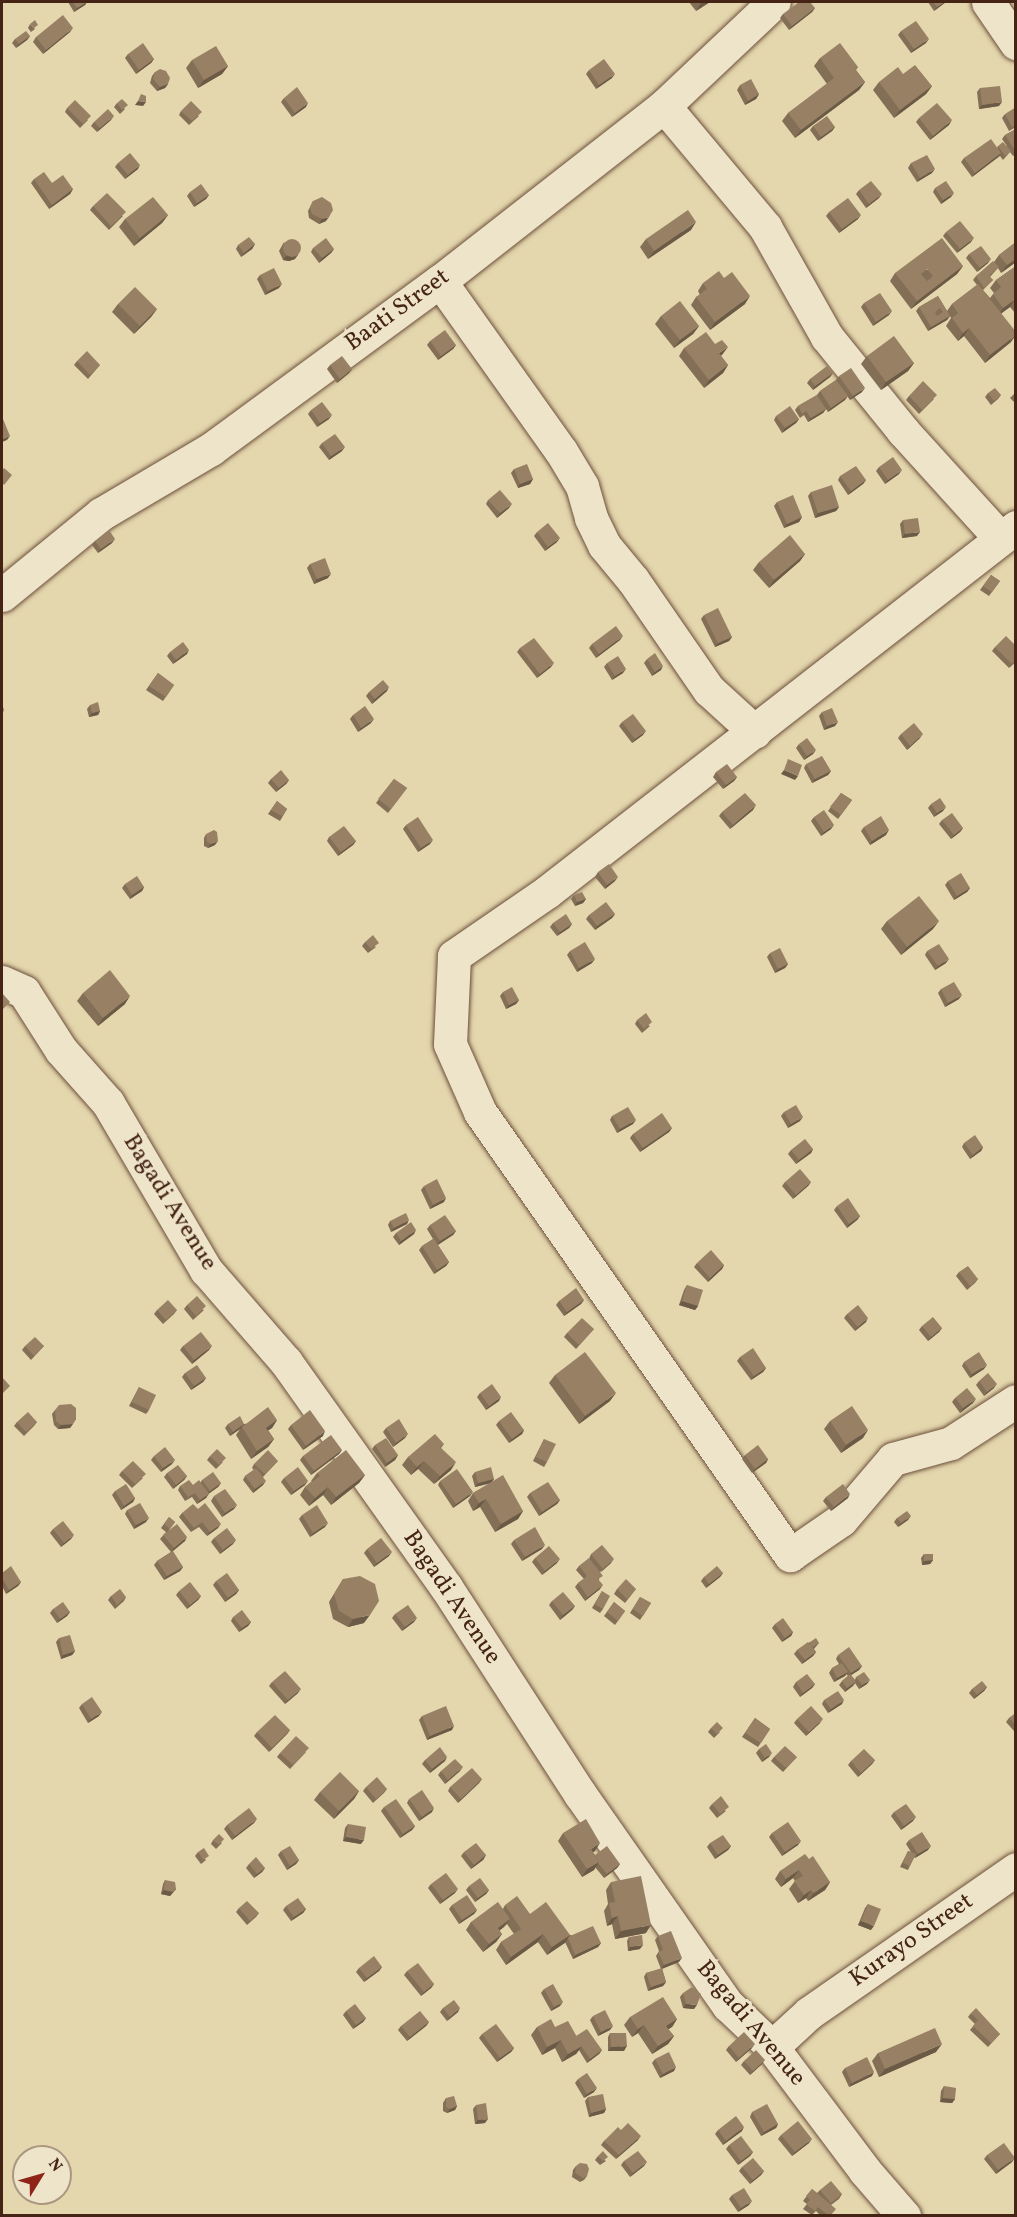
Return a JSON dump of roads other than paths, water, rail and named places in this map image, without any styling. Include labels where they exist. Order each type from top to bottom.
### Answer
[{"type":"street","name":"Baati Street","points":[[2,595],[101,514],[211,449],[440,281],[664,106],[774,2]]},
{"type":"street","points":[[988,2],[1016,43]]},
{"type":"street","points":[[664,106],[765,227],[827,337],[903,432],[1008,532],[755,732],[547,892],[454,956],[450,1044],[480,1112],[790,1555],[841,1520],[893,1459],[951,1443],[1016,1401]]},
{"type":"street","points":[[440,281],[561,451],[582,486],[591,518],[604,545],[633,580],[709,690],[755,732]]},
{"type":"street","name":"Bagadi Avenue","points":[[2,982],[24,992],[61,1050],[108,1103],[206,1270],[286,1362],[447,1587],[580,1794],[728,2006],[772,2047],[865,2171],[904,2216]]},
{"type":"street","name":"Kurayo Street","points":[[772,2047],[809,2013],[1016,1869]]}]
